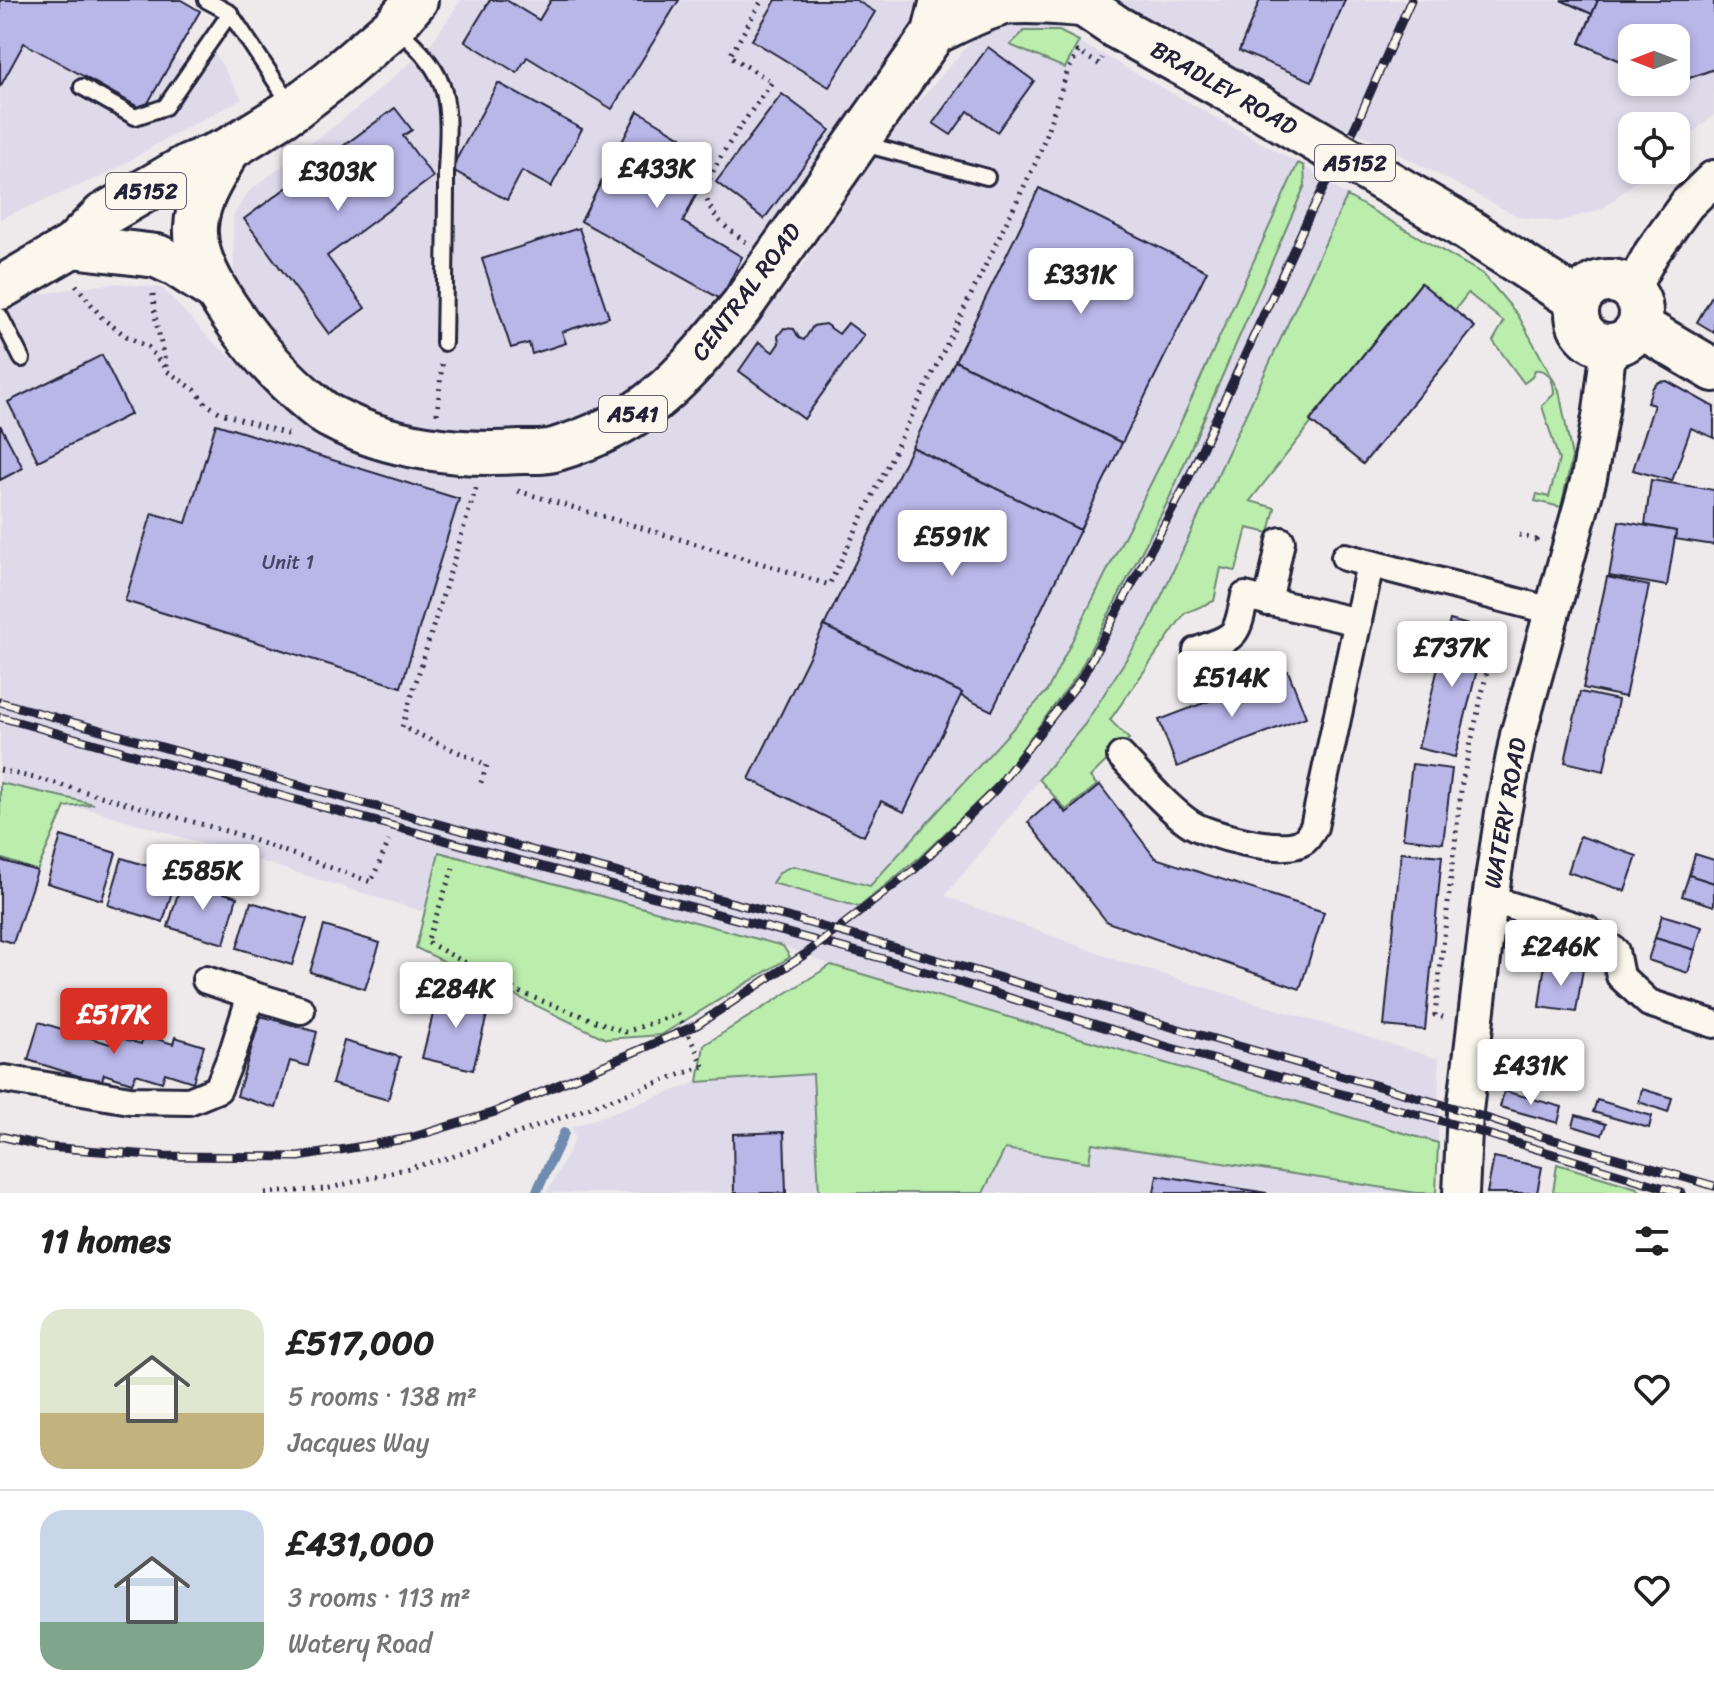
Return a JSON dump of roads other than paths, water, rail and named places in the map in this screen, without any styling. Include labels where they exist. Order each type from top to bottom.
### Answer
[{"type":"main road","name":"CENTRAL ROAD","points":[[229,149],[197,214],[197,245],[216,291],[249,340],[291,386],[331,417],[369,433],[422,447],[484,455],[554,451],[610,429],[658,397],[707,349],[741,307],[938,16],[984,10],[1006,3],[1076,2]]},
{"type":"main road","name":"BRADLEY ROAD","points":[[1076,2],[1451,219],[1578,301]]},
{"type":"main road","name":"A5152","points":[[73,264],[103,215],[189,165],[229,149],[293,109],[331,80],[405,13]]},
{"type":"main road","name":"CENTRAL ROAD","points":[[73,264],[157,256],[216,291]]},
{"type":"main road","points":[[0,288],[73,264]]},
{"type":"main road","points":[[1602,281],[1623,284],[1626,320],[1599,344],[1589,339],[1577,322],[1578,301],[1592,285],[1602,281]]},
{"type":"main road","points":[[1626,320],[1714,370]]},
{"type":"street","name":"WATERY ROAD","points":[[1461,1193],[1465,1111],[1490,899],[1518,735],[1589,478],[1601,411],[1626,320],[1652,252],[1687,204],[1714,178]]},
{"type":"street","points":[[1268,602],[1281,541]]},
{"type":"street","points":[[1121,756],[1190,824],[1213,834],[1249,843],[1286,847],[1303,842],[1314,827],[1358,622],[1357,560],[1552,611]]},
{"type":"street","points":[[1197,651],[1233,634],[1239,625],[1245,596],[1358,622]]},
{"type":"street","points":[[1490,899],[1587,930],[1615,951],[1620,976],[1649,1003],[1714,1024]]},
{"type":"street","points":[[206,980],[301,1010]]},
{"type":"street","points":[[3,1078],[130,1100],[189,1101],[218,1089],[251,995]]},
{"type":"lane","points":[[206,0],[230,13],[293,109]]},
{"type":"lane","points":[[82,87],[135,117],[165,107],[230,13]]},
{"type":"lane","points":[[405,13],[414,43],[433,68],[444,91],[447,165],[444,343]]},
{"type":"lane","points":[[855,142],[987,177]]},
{"type":"lane","points":[[0,316],[22,359]]},
{"type":"waterway","points":[[536,1193],[564,1133]]},
{"type":"railway","points":[[0,1136],[47,1147],[163,1156],[299,1157],[410,1138],[495,1112],[697,1025],[807,953],[915,869],[996,789],[1081,679],[1183,490],[1309,216],[1355,127],[1411,0]]},
{"type":"railway","points":[[0,702],[539,852],[795,919],[1465,1111],[1714,1186]]},
{"type":"railway","points":[[0,717],[884,959],[1168,1047],[1464,1127],[1681,1193]]}]
